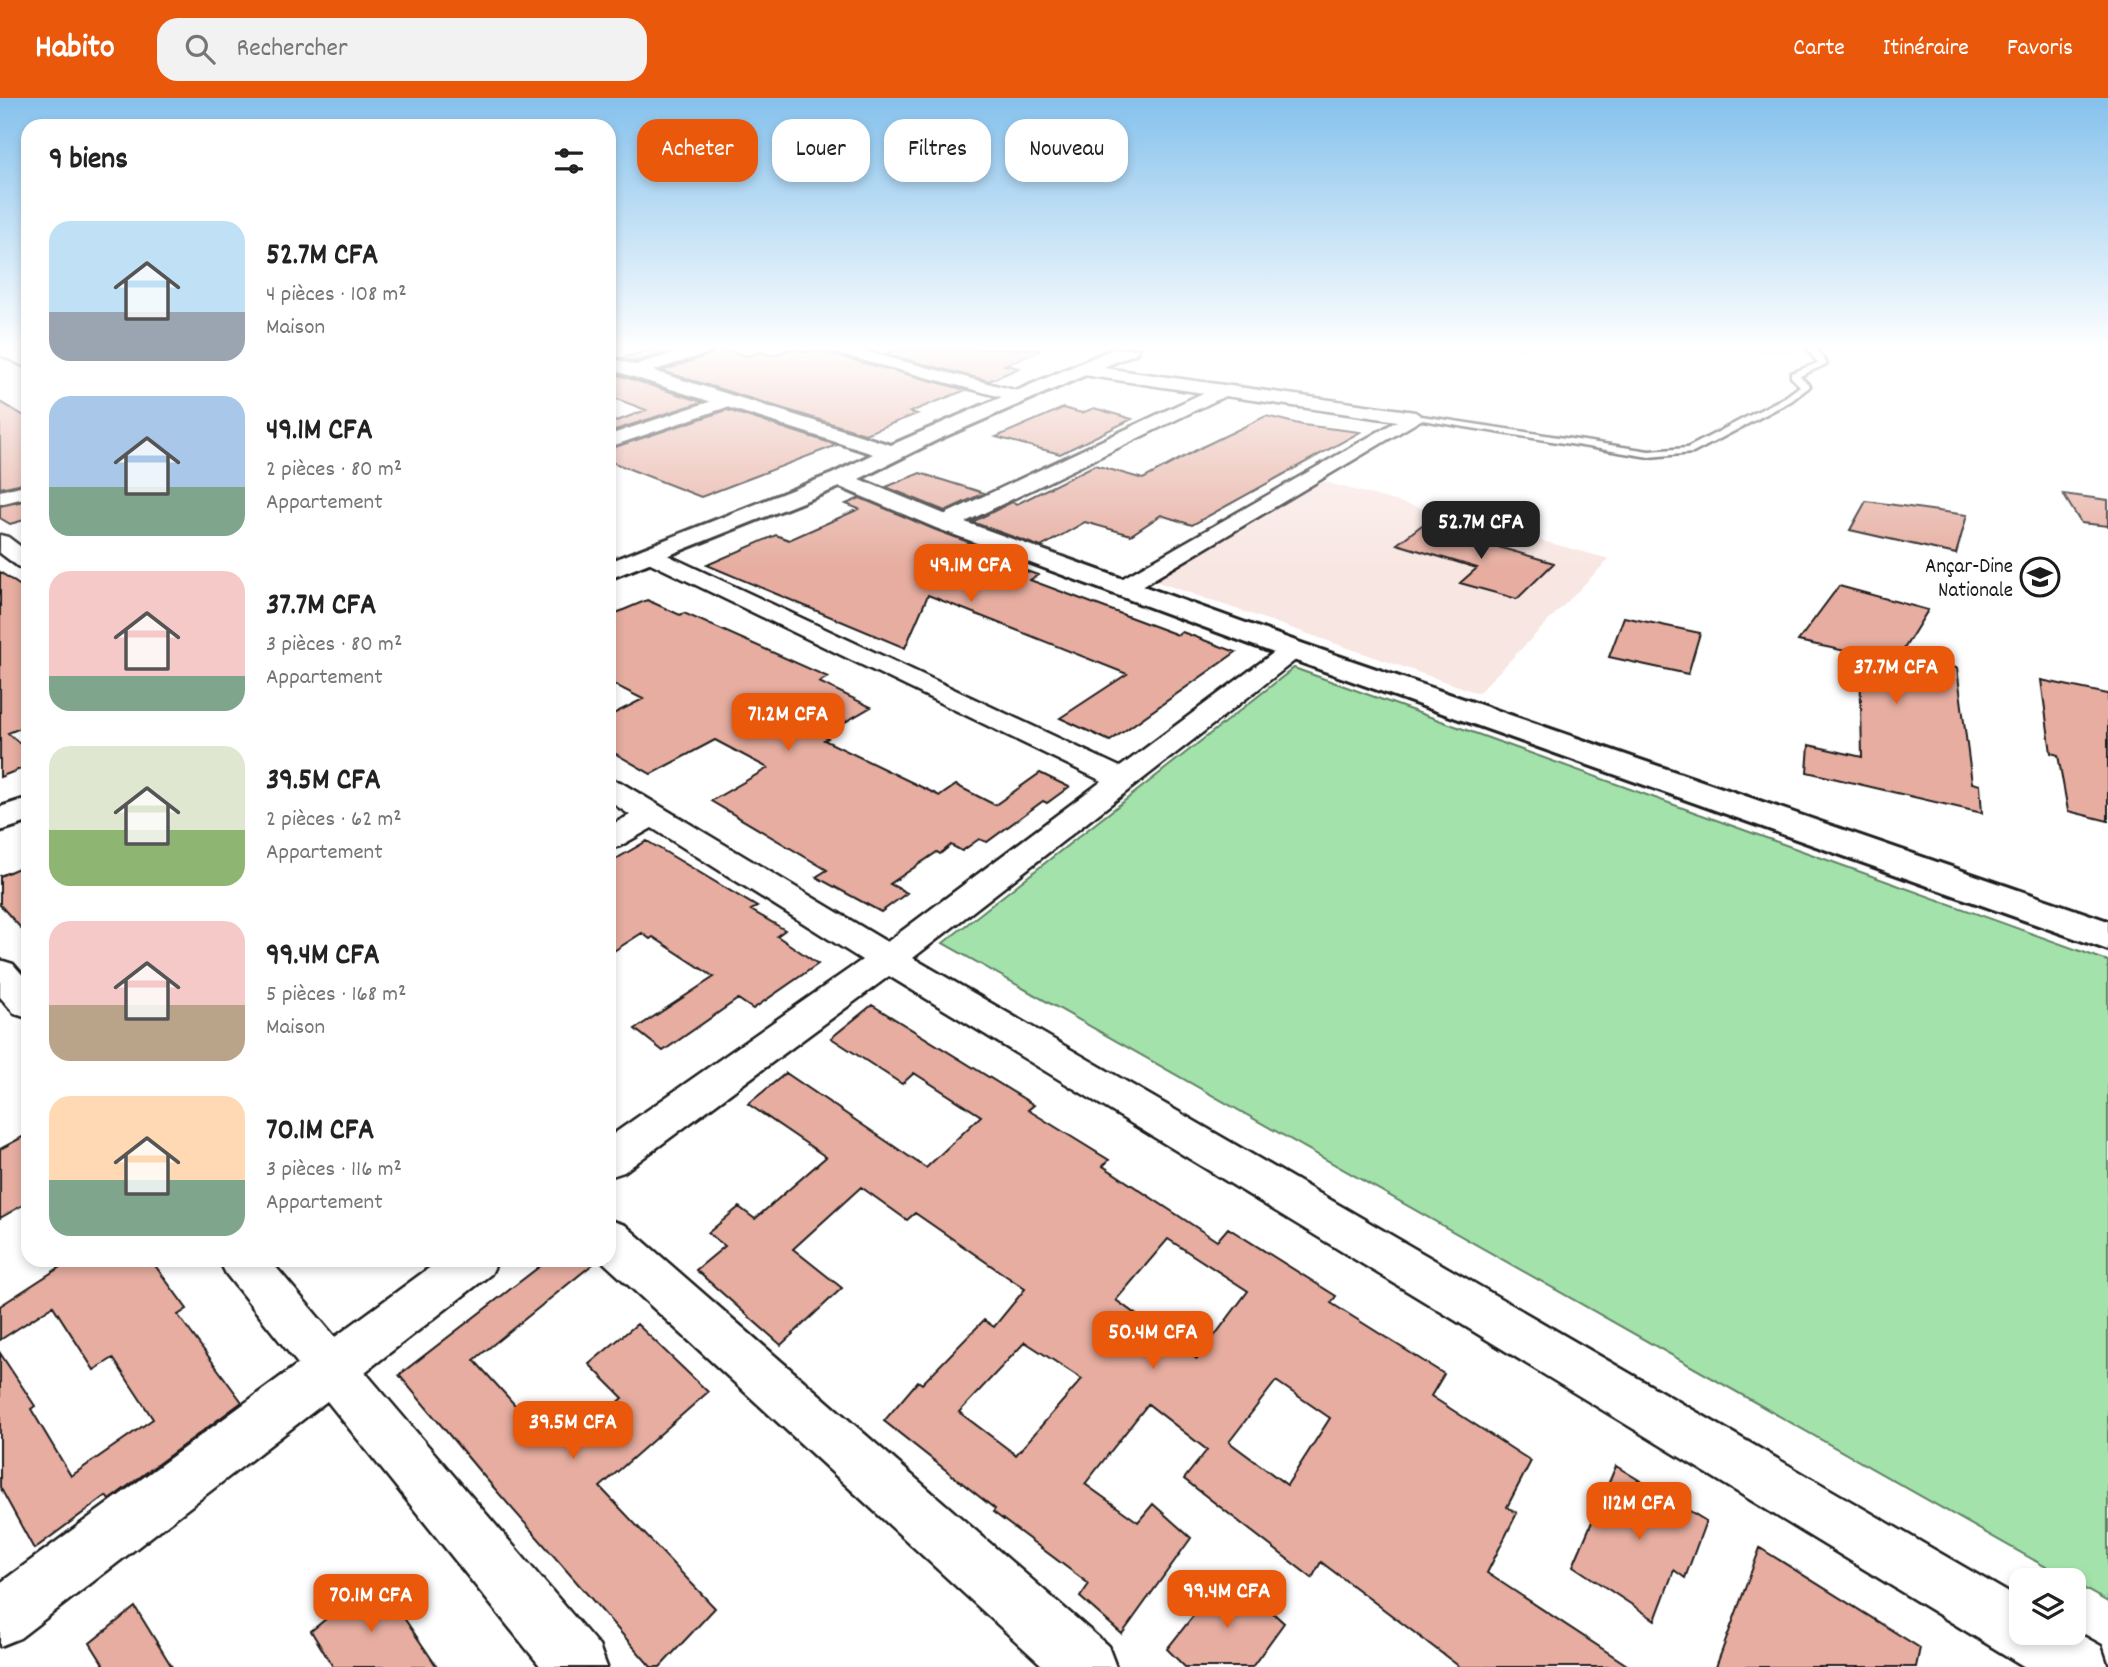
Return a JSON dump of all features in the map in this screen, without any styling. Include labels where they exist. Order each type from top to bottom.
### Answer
[{"type":"street","points":[[616,439],[664,422]]},
{"type":"street","points":[[795,422],[894,453]]},
{"type":"street","points":[[616,568],[840,479],[963,422]]},
{"type":"street","points":[[945,523],[1156,422]]},
{"type":"street","points":[[1124,587],[1408,422]]},
{"type":"street","points":[[840,479],[945,523],[1293,650],[2108,936]]},
{"type":"street","points":[[0,498],[21,492]]},
{"type":"street","points":[[0,542],[21,558]]},
{"type":"street","points":[[650,554],[1122,779]]},
{"type":"street","points":[[616,1155],[888,959],[1293,650]]},
{"type":"street","points":[[616,793],[888,959],[2009,1624]]},
{"type":"street","points":[[0,820],[21,812]]},
{"type":"street","points":[[616,835],[651,816]]},
{"type":"street","points":[[0,973],[21,997]]},
{"type":"street","points":[[616,1245],[1087,1667]]},
{"type":"street","points":[[248,1267],[578,1667]]},
{"type":"street","points":[[0,1618],[466,1267]]},
{"type":"street","points":[[2044,1645],[2080,1667]]},
{"type":"lane","points":[[1442,422],[1649,454],[1689,451],[1743,422]]},
{"type":"shaded area","points":[[1321,481],[1609,559],[1478,693],[1155,581]]},
{"type":"green space","points":[[1294,668],[2108,961],[2108,1602],[2086,1590],[2086,1568],[2048,1568],[943,943]]},
{"type":"building","points":[[0,422],[21,422],[21,484],[0,488]]},
{"type":"building","points":[[616,422],[639,422],[616,430]]},
{"type":"building","points":[[690,422],[765,422],[837,445],[701,497],[616,464],[616,447]]},
{"type":"building","points":[[827,422],[896,422],[865,434]]},
{"type":"building","points":[[1030,422],[1125,422],[1060,454],[996,437]]},
{"type":"building","points":[[1253,422],[1292,422],[1360,432],[1192,525],[1161,515],[1131,535],[1085,522],[1041,547],[972,522],[1012,502],[1017,504],[1095,465],[1143,479]]},
{"type":"building","points":[[920,473],[984,493],[945,511],[886,487]]},
{"type":"building","points":[[2063,494],[2108,500],[2108,526],[2081,523]]},
{"type":"building","points":[[860,498],[1017,561],[1009,565],[1038,575],[1030,580],[1178,635],[1182,632],[1236,652],[1110,741],[1060,718],[1127,674],[928,595],[905,648],[707,565],[776,535],[789,540],[859,509],[846,504]]},
{"type":"building","points":[[1866,501],[1967,515],[1956,554],[1850,530]]},
{"type":"building","points":[[21,502],[21,521],[10,524],[0,518],[0,506]]},
{"type":"building","points":[[1422,525],[1554,563],[1517,599],[1460,583],[1477,568],[1397,544]]},
{"type":"building","points":[[0,572],[21,586],[21,728],[8,733],[21,745],[21,769],[0,777]]},
{"type":"building","points":[[1839,586],[1928,610],[1899,657],[1957,668],[1972,783],[1980,785],[1982,813],[1807,772],[1809,745],[1862,757],[1860,654],[1798,641]]},
{"type":"building","points":[[647,600],[680,615],[684,613],[828,677],[819,682],[871,707],[823,735],[828,738],[824,740],[940,796],[956,785],[995,805],[1040,773],[1069,787],[1047,803],[1043,801],[987,842],[979,839],[962,851],[951,845],[940,854],[937,852],[890,884],[907,893],[881,912],[816,877],[827,870],[711,801],[768,768],[715,740],[651,774],[616,754],[616,712],[643,699],[616,686],[616,613]]},
{"type":"building","points":[[1624,617],[1700,633],[1688,674],[1609,657]]},
{"type":"building","points":[[2041,680],[2108,694],[2108,821],[2068,811],[2058,755],[2051,753]]},
{"type":"building","points":[[647,841],[757,907],[751,910],[785,930],[777,936],[818,964],[753,1009],[738,999],[663,1051],[635,1029],[714,977],[653,937],[650,939],[642,933],[616,950],[616,859]]},
{"type":"building","points":[[21,867],[21,928],[0,905],[0,876]]},
{"type":"building","points":[[872,1005],[1034,1105],[1028,1110],[1109,1160],[1103,1166],[1217,1241],[1228,1228],[1336,1296],[1331,1303],[1444,1374],[1431,1396],[1531,1461],[1507,1507],[1517,1513],[1487,1573],[1630,1667],[1460,1667],[1321,1562],[1312,1578],[1184,1479],[1207,1450],[1148,1404],[1085,1484],[1138,1522],[1153,1504],[1191,1538],[1122,1634],[1080,1597],[1089,1584],[993,1512],[995,1509],[884,1421],[918,1381],[922,1384],[984,1320],[994,1327],[1025,1289],[915,1213],[907,1220],[861,1187],[793,1249],[842,1288],[781,1345],[696,1270],[725,1246],[708,1233],[739,1207],[755,1219],[826,1157],[748,1104],[786,1073],[926,1168],[981,1116],[914,1073],[902,1084],[831,1038]],"holes":[[[1168,1239],[1248,1291],[1197,1359],[1116,1300]],[[1025,1342],[1082,1379],[1016,1455],[959,1412]],[[1276,1381],[1330,1418],[1287,1485],[1229,1442]]]},
{"type":"building","points":[[21,1138],[21,1206],[0,1218],[0,1149]]},
{"type":"building","points":[[60,1267],[156,1267],[187,1309],[178,1315],[242,1402],[109,1500],[106,1496],[34,1549],[0,1487],[0,1353],[35,1406],[31,1409],[71,1476],[153,1419],[113,1358],[94,1370],[53,1306],[0,1340],[0,1306]]},
{"type":"building","points":[[539,1267],[589,1267],[474,1360],[535,1427],[542,1421],[567,1447],[623,1398],[589,1364],[637,1324],[708,1392],[600,1487],[715,1608],[660,1667],[651,1667],[399,1375]]},
{"type":"building","points":[[1616,1466],[1706,1521],[1685,1578],[1674,1570],[1655,1620],[1573,1566]]},
{"type":"building","points":[[1760,1548],[1920,1648],[1916,1667],[1716,1667]]},
{"type":"building","points":[[1228,1572],[1284,1623],[1252,1667],[1185,1667],[1167,1649]]},
{"type":"building","points":[[377,1578],[437,1667],[333,1667],[311,1631]]},
{"type":"building","points":[[135,1607],[172,1667],[105,1667],[90,1643]]},
{"type":"place","name":"Ançar-Dine Nationale","points":[[2040,577]]}]
